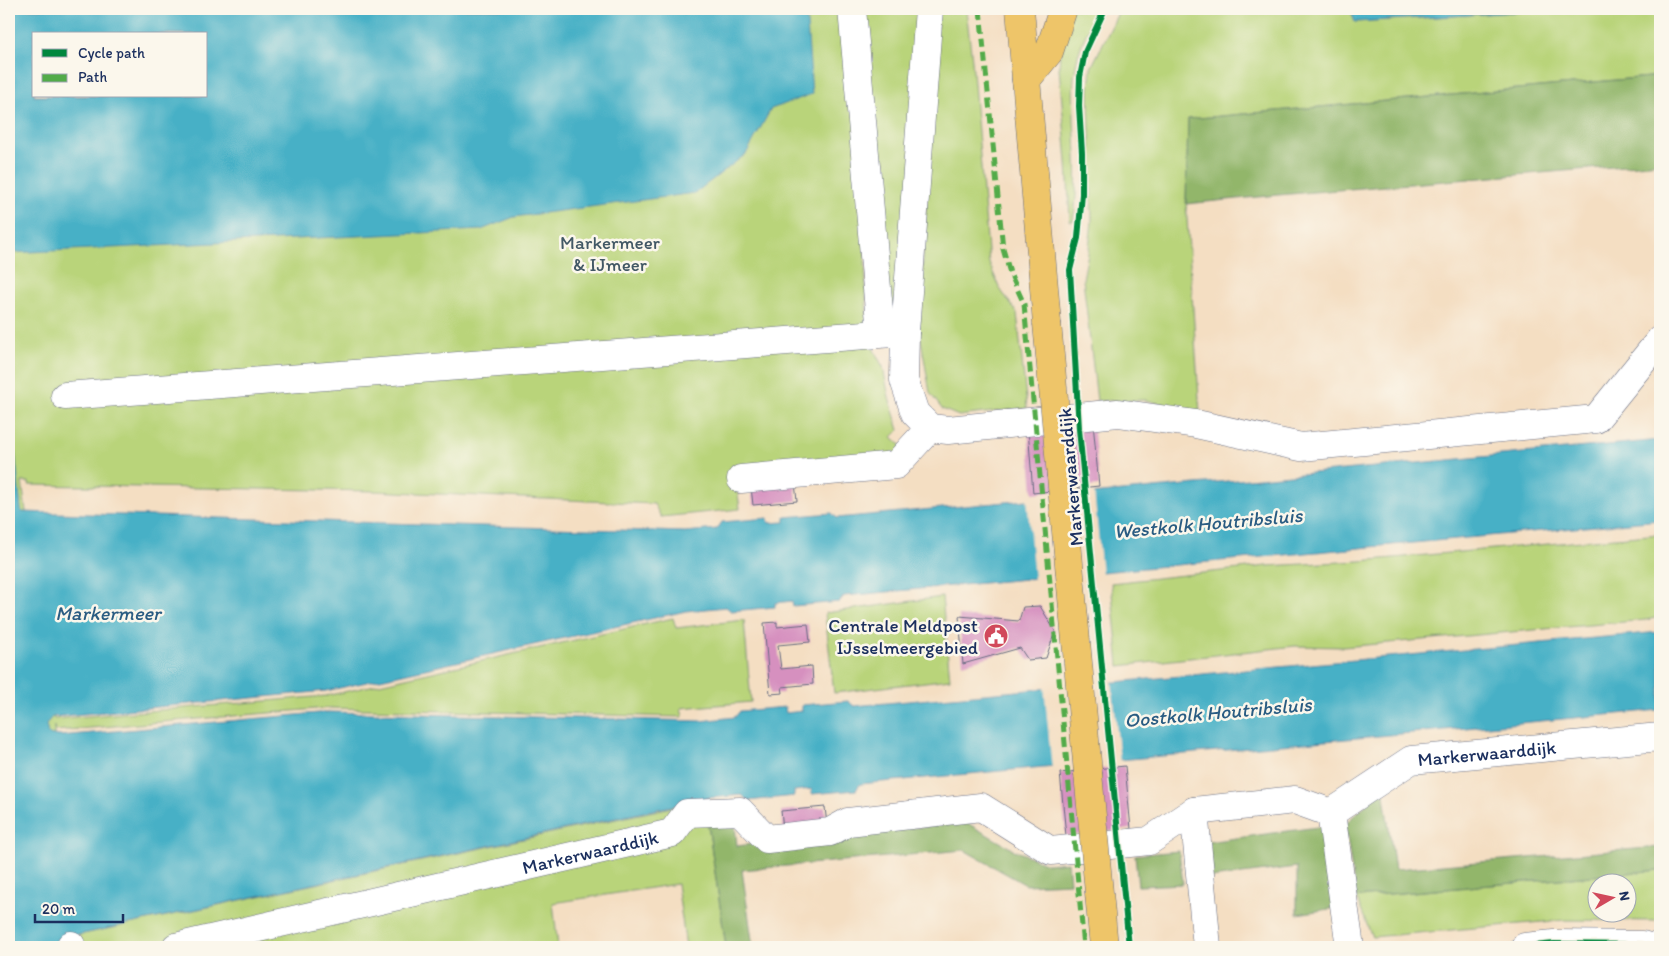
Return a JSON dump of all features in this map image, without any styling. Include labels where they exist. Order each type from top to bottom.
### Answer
[{"type":"main road","name":"Markerwaarddijk","points":[[1020,9],[1104,947]]},
{"type":"main road","points":[[1026,80],[1049,52],[1063,9]]},
{"type":"street","points":[[852,9],[893,332],[904,380],[915,413],[930,428],[948,430],[1118,413],[1196,424],[1301,447],[1596,419],[1660,340]]},
{"type":"street","points":[[893,332],[929,9]]},
{"type":"street","points":[[65,396],[893,332]]},
{"type":"street","points":[[741,479],[896,465],[930,428]]},
{"type":"street","name":"Markerwaarddijk","points":[[1331,813],[1411,760],[1660,737]]},
{"type":"street","points":[[1207,947],[1194,811],[1295,800],[1331,813],[1350,947]]},
{"type":"street","name":"Markerwaarddijk","points":[[176,947],[672,833],[687,813],[740,811],[767,839],[830,832],[848,822],[981,807],[1051,851],[1150,841],[1194,811]]},
{"type":"street","points":[[1525,947],[1554,944],[1649,947]]},
{"type":"green space","name":"Markermeer & IJmeer","points":[[9,9],[858,9],[867,323],[874,350],[883,367],[889,398],[899,430],[892,437],[903,447],[890,460],[735,473],[740,509],[661,517],[654,504],[374,491],[29,485],[29,482],[22,482],[54,719],[326,696],[673,618],[676,628],[744,620],[751,702],[681,708],[683,717],[328,708],[55,731],[54,726],[56,941],[9,947]]},
{"type":"green space","points":[[861,9],[920,9],[904,307],[888,325]]},
{"type":"green space","points":[[938,9],[966,9],[989,263],[1000,289],[1017,313],[1027,408],[959,416],[942,409],[930,393],[919,328]]},
{"type":"green space","points":[[1071,9],[1098,9],[1081,46],[1074,76],[1076,184],[1073,221],[1070,221],[1059,68],[1060,54]]},
{"type":"green space","points":[[1120,9],[1350,9],[1355,22],[1563,9],[1660,9],[1660,76],[1188,119],[1186,204],[1200,414],[1146,400],[1097,401],[1083,279],[1092,221],[1089,89],[1091,68]]},
{"type":"green space","points":[[1660,76],[1660,163],[1186,204],[1188,119]]},
{"type":"green space","points":[[1660,534],[1660,617],[1646,620],[1343,647],[1295,646],[1119,666],[1111,583],[1267,566],[1360,561]]},
{"type":"green space","points":[[942,597],[950,679],[834,693],[825,613]]},
{"type":"green space","points":[[1383,789],[1395,869],[1660,847],[1660,870],[1615,874],[1586,874],[1586,877],[1356,897],[1345,824]]},
{"type":"green space","points":[[677,806],[707,818],[726,947],[686,947],[677,884],[553,903],[558,947],[61,947],[60,939]]},
{"type":"green space","points":[[734,815],[737,846],[817,836],[967,823],[1014,850],[1047,864],[1068,862],[1070,883],[1026,885],[964,850],[742,870],[753,947],[726,947],[707,818]]},
{"type":"green space","points":[[1325,826],[1336,908],[1297,914],[1297,867],[1211,878],[1207,842]]},
{"type":"green space","points":[[1179,851],[1183,884],[1138,886],[1135,855]]},
{"type":"green space","points":[[1660,870],[1660,921],[1636,921],[1636,874],[1615,874]]},
{"type":"green space","points":[[1586,877],[1586,920],[1565,920],[1372,937],[1356,897]]},
{"type":"water","points":[[9,9],[806,9],[812,94],[771,109],[746,154],[695,193],[514,217],[481,230],[9,253]]},
{"type":"water","points":[[1350,9],[1563,9],[1355,22]]},
{"type":"water","name":"Markermeer","points":[[9,413],[11,413],[22,512],[685,532],[717,529],[722,522],[768,518],[769,523],[785,522],[785,517],[832,513],[837,518],[1660,440],[1660,520],[844,596],[839,602],[793,606],[792,601],[775,603],[775,607],[731,611],[726,607],[686,611],[326,691],[52,717],[46,724],[48,734],[59,736],[330,712],[701,721],[735,717],[740,711],[785,707],[786,713],[802,711],[802,705],[848,701],[854,706],[1660,632],[1660,710],[860,784],[856,790],[812,794],[811,789],[794,791],[794,796],[748,801],[742,795],[708,798],[60,939],[61,947],[9,947]]},
{"type":"pier","points":[[1094,491],[1102,574],[1034,580],[1027,497]]},
{"type":"pier","points":[[1112,680],[1120,762],[1052,769],[1044,686]]},
{"type":"building","points":[[1093,423],[1099,486],[1033,493],[1028,429]]},
{"type":"building","points":[[795,483],[797,501],[753,505],[751,487]]},
{"type":"building","points":[[1040,606],[1055,631],[1046,658],[1028,660],[1020,648],[963,664],[959,616],[1019,621],[1023,607]]},
{"type":"building","points":[[777,622],[777,627],[808,624],[810,642],[778,645],[781,669],[812,666],[813,684],[782,687],[783,693],[770,694],[764,623]]},
{"type":"building","points":[[1125,766],[1131,829],[1066,836],[1060,773]]},
{"type":"building","points":[[825,807],[827,825],[783,829],[781,811]]},
{"type":"marked path","points":[[980,9],[1003,249],[1010,273],[1024,304],[1084,947]]},
{"type":"cycle path","points":[[1105,9],[1085,52],[1080,77],[1082,194],[1078,238],[1070,270],[1079,429],[1129,947]]},
{"type":"cycle path","points":[[1525,947],[1554,944],[1642,945],[1649,947]]},
{"type":"place","name":"Centrale Meldpost IJsselmeergebied","points":[[996,636]]},
{"type":"water label","name":"Westkolk Houtribsluis","points":[[1208,523]]},
{"type":"water label","name":"Oostkolk Houtribsluis","points":[[1218,712]]}]
